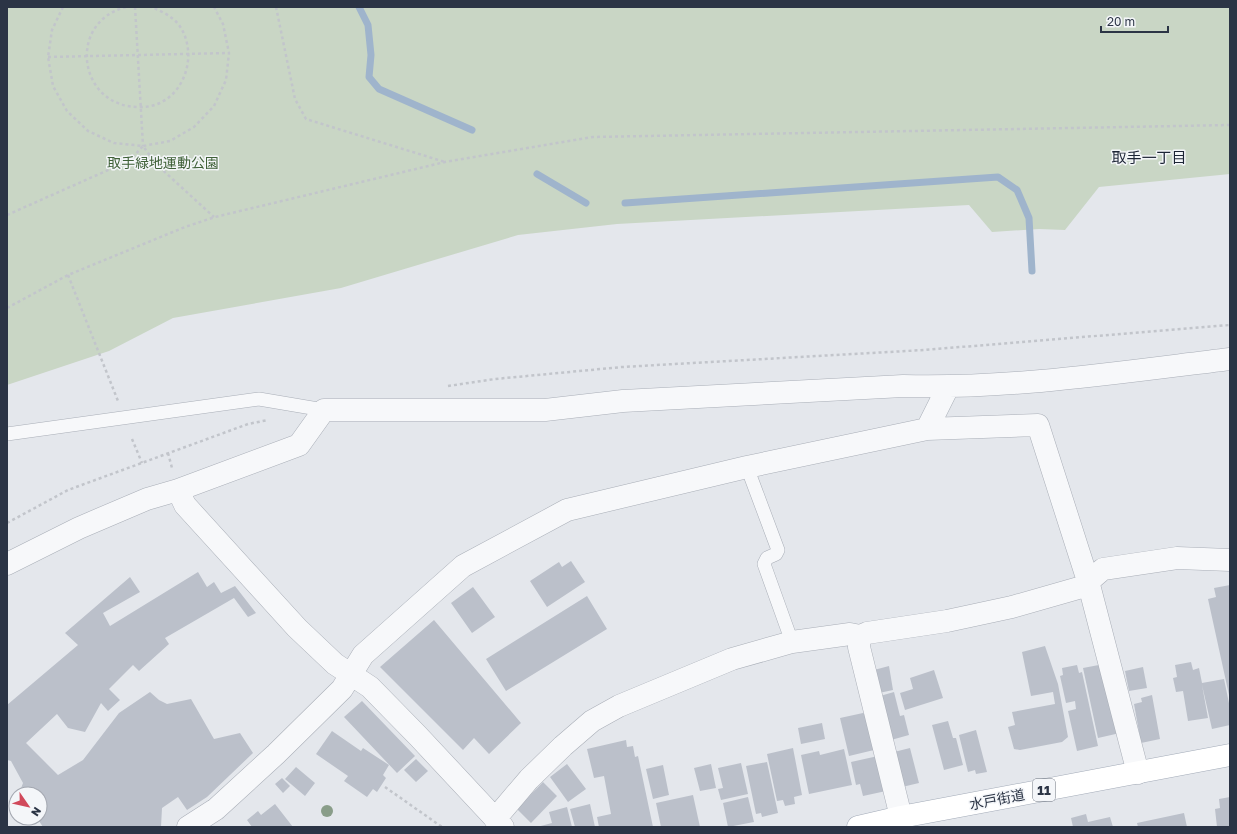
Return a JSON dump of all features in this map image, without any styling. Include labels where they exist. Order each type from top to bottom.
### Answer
[{"type":"main road","name":"水戸街道","points":[[858,827],[902,817],[1230,755]]},
{"type":"street","points":[[7,564],[79,528],[147,499],[176,481],[299,445],[324,410],[545,410],[631,401],[903,386],[948,387],[1079,377],[1230,359]]},
{"type":"street","points":[[927,429],[948,387]]},
{"type":"street","points":[[188,827],[216,809],[276,754],[342,689],[363,655],[463,566],[567,510],[747,467],[927,429],[1038,425],[1088,581],[1138,773]]},
{"type":"street","points":[[176,481],[184,505],[297,628],[335,664],[370,687],[499,823],[529,779],[563,746],[592,721],[619,706],[732,659],[792,642],[850,634],[860,636],[867,633],[947,621],[1012,607],[1082,587],[1103,569],[1177,558],[1230,560]]},
{"type":"street","points":[[860,636],[859,647],[902,817]]},
{"type":"lane","points":[[7,434],[259,400],[324,410]]},
{"type":"lane","points":[[747,467],[778,550],[776,554],[767,558],[764,564],[792,642]]},
{"type":"path","points":[[63,7],[52,30],[48,57],[53,86],[66,111],[88,131],[114,143],[143,146],[170,141],[194,127],[214,106],[226,80],[229,52],[223,24],[214,7]]},
{"type":"path","points":[[126,7],[117,9],[104,18],[94,30],[88,44],[86,57],[89,74],[96,87],[106,97],[119,104],[140,108],[166,100],[178,88],[186,74],[189,54],[186,40],[178,25],[165,13],[151,7]]},
{"type":"path","points":[[135,7],[143,146],[156,164],[215,218]]},
{"type":"path","points":[[276,7],[295,99],[306,119],[445,162]]},
{"type":"path","points":[[48,57],[229,52]]},
{"type":"path","points":[[7,308],[68,275],[185,227],[215,218],[445,162],[593,137],[1230,125]]},
{"type":"path","points":[[7,215],[115,167],[133,157],[143,146]]},
{"type":"path","points":[[68,275],[119,404]]},
{"type":"path","points":[[444,386],[495,379],[622,367],[924,350],[1230,325]]},
{"type":"path","points":[[7,523],[68,490],[248,424],[271,420]]},
{"type":"path","points":[[132,439],[142,463]]},
{"type":"path","points":[[168,453],[176,481]]},
{"type":"path","points":[[385,787],[442,827]]},
{"type":"green space","name":"取手緑地運動公園","points":[[7,7],[1230,7],[1230,174],[1099,187],[1065,230],[1039,229],[992,232],[969,205],[617,224],[518,235],[341,288],[173,318],[109,351],[7,385]]},
{"type":"building","points":[[571,561],[585,582],[547,607],[530,581],[559,562],[562,567]]},
{"type":"building","points":[[198,572],[207,587],[214,582],[221,593],[235,586],[256,613],[248,617],[234,598],[165,638],[169,644],[139,671],[133,665],[109,689],[120,700],[108,711],[101,703],[85,732],[68,728],[57,714],[26,743],[58,775],[83,760],[119,713],[150,692],[159,700],[167,704],[191,699],[214,739],[240,733],[253,753],[207,797],[187,810],[178,797],[162,808],[161,827],[43,827],[42,826],[48,826],[48,786],[22,786],[23,783],[11,761],[7,760],[7,705],[78,645],[65,633],[130,577],[140,592],[103,613],[110,626]]},
{"type":"building","points":[[1230,585],[1229,695],[1208,599],[1216,597],[1214,588]]},
{"type":"building","points":[[473,587],[495,617],[472,633],[451,603]]},
{"type":"building","points":[[587,596],[607,629],[506,691],[486,659]]},
{"type":"building","points":[[434,620],[521,723],[489,754],[474,738],[463,750],[380,667]]},
{"type":"building","points":[[1045,646],[1058,684],[1068,737],[1062,742],[1020,750],[1014,749],[1008,727],[1015,725],[1012,712],[1055,704],[1053,692],[1031,696],[1022,652]]},
{"type":"building","points":[[1191,662],[1193,670],[1199,668],[1202,683],[1224,679],[1230,708],[1230,725],[1212,729],[1202,685],[1208,718],[1188,721],[1183,691],[1176,692],[1173,678],[1177,677],[1175,665]]},
{"type":"building","points":[[1104,664],[1120,733],[1098,738],[1083,668]]},
{"type":"building","points":[[1077,665],[1079,673],[1082,672],[1098,746],[1077,751],[1068,711],[1076,709],[1075,701],[1066,703],[1060,676],[1063,675],[1062,668]]},
{"type":"building","points":[[889,666],[893,690],[879,693],[874,670]]},
{"type":"building","points":[[1143,667],[1147,688],[1129,691],[1125,671]]},
{"type":"building","points":[[934,670],[943,698],[905,710],[900,693],[913,689],[910,678]]},
{"type":"building","points":[[894,692],[900,716],[904,715],[909,735],[891,740],[880,696]]},
{"type":"building","points":[[1152,695],[1160,739],[1141,743],[1134,704],[1142,702],[1141,698]]},
{"type":"building","points":[[362,701],[415,756],[397,773],[344,717]]},
{"type":"building","points":[[863,713],[867,716],[874,750],[849,756],[840,718]]},
{"type":"building","points":[[948,721],[953,738],[956,738],[963,765],[944,770],[932,725]]},
{"type":"building","points":[[822,723],[825,739],[801,744],[798,728]]},
{"type":"building","points":[[976,730],[987,772],[976,774],[975,770],[968,772],[959,735]]},
{"type":"building","points":[[332,731],[361,751],[363,748],[389,765],[383,775],[386,778],[377,792],[373,789],[367,797],[344,781],[348,776],[316,754]]},
{"type":"building","points":[[626,740],[627,747],[633,746],[635,757],[638,756],[653,827],[599,827],[597,817],[611,814],[604,776],[594,778],[587,749]]},
{"type":"building","points":[[793,748],[802,795],[794,797],[795,804],[785,806],[783,800],[777,801],[767,754]]},
{"type":"building","points":[[910,748],[919,783],[902,787],[894,752]]},
{"type":"building","points":[[844,749],[852,785],[809,794],[801,755],[819,751],[820,755]]},
{"type":"building","points":[[878,756],[886,791],[863,796],[860,784],[856,785],[851,762]]},
{"type":"building","points":[[416,759],[428,771],[416,782],[404,770]]},
{"type":"building","points":[[767,762],[778,813],[762,817],[761,813],[756,814],[746,766]]},
{"type":"building","points":[[741,763],[748,794],[721,800],[718,789],[723,788],[718,768]]},
{"type":"building","points":[[567,764],[586,789],[568,802],[550,777]]},
{"type":"building","points":[[711,764],[716,788],[700,791],[694,768]]},
{"type":"building","points":[[663,765],[669,795],[653,799],[646,769]]},
{"type":"building","points":[[296,767],[315,783],[305,796],[285,779]]},
{"type":"building","points":[[282,778],[290,786],[283,793],[275,784]]},
{"type":"building","points":[[543,782],[557,796],[531,823],[517,809]]},
{"type":"building","points":[[693,795],[700,827],[661,827],[656,803]]},
{"type":"building","points":[[748,797],[754,822],[728,827],[723,803]]},
{"type":"building","points":[[1230,797],[1230,827],[1217,827],[1215,809],[1220,808],[1219,799]]},
{"type":"building","points":[[275,804],[293,827],[252,827],[247,820],[258,811],[261,815]]},
{"type":"building","points":[[590,804],[595,827],[575,827],[570,809]]},
{"type":"building","points":[[567,807],[572,827],[537,827],[552,823],[549,812]]},
{"type":"building","points":[[1184,813],[1187,827],[1138,827],[1137,823]]},
{"type":"building","points":[[1086,814],[1088,822],[1110,817],[1113,827],[1073,827],[1071,818]]},
{"type":"waterway","points":[[359,7],[368,25],[371,55],[369,77],[379,89],[472,130]]},
{"type":"waterway","points":[[537,174],[586,203]]},
{"type":"waterway","points":[[625,203],[998,177],[1017,190],[1029,218],[1032,271]]},
{"type":"district","name":"取手一丁目","points":[[1149,157]]}]
